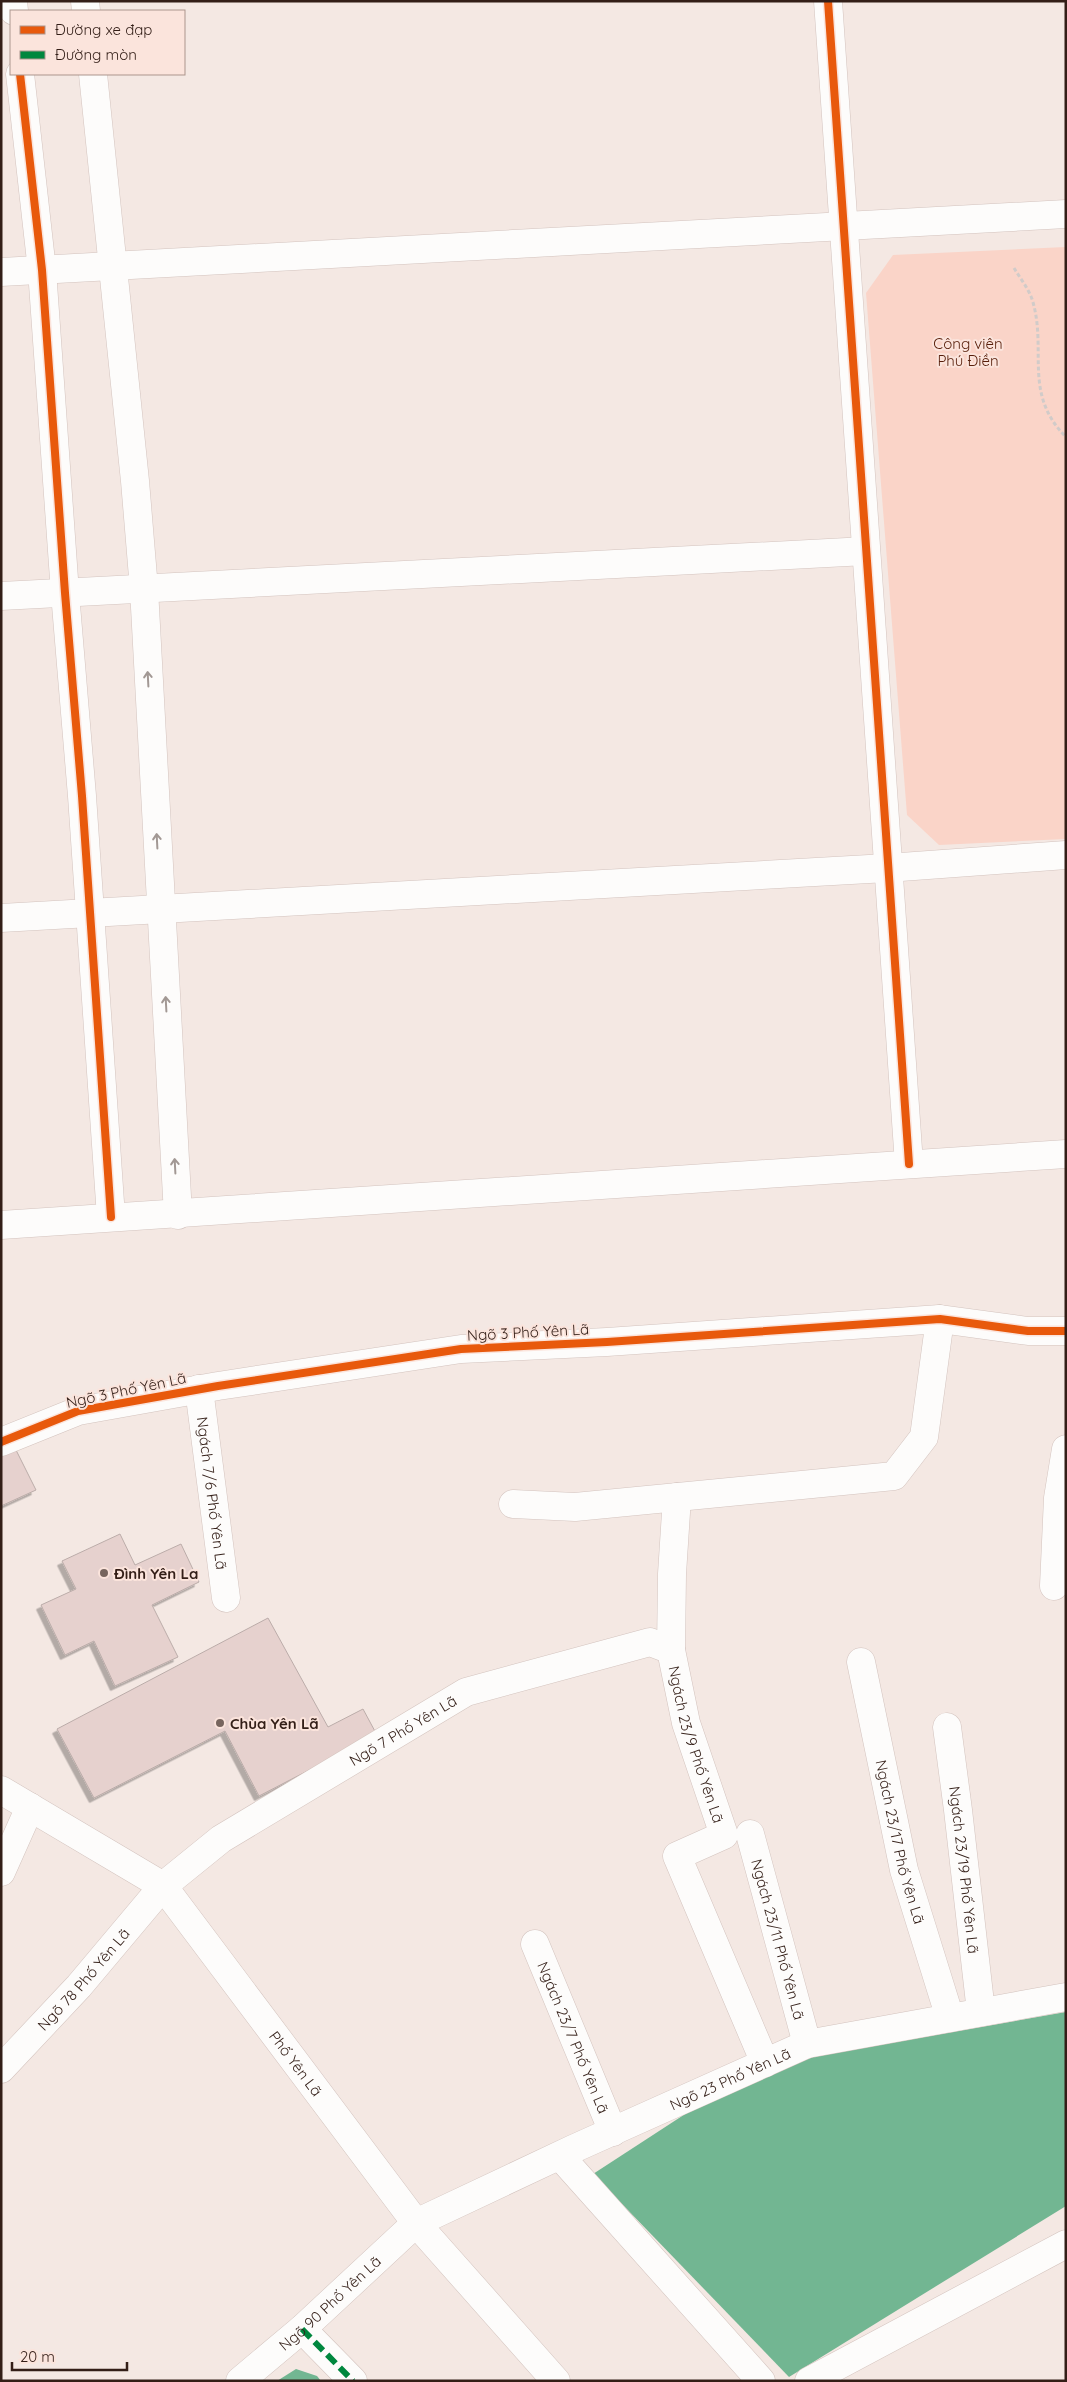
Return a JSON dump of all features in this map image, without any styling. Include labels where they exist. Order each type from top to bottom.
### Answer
[{"type":"street","points":[[828,1],[909,1164]]},
{"type":"street","points":[[20,75],[42,270],[111,1218]]},
{"type":"street","points":[[93,75],[135,481],[144,589],[178,1215]]},
{"type":"street","points":[[1,272],[844,228],[1066,214]]},
{"type":"street","points":[[1,596],[866,551]]},
{"type":"street","points":[[1,918],[887,868],[1066,855]]},
{"type":"street","points":[[1,1225],[178,1215],[1066,1154]]},
{"type":"street","points":[[513,1504],[575,1508],[894,1476],[924,1437],[940,1319]]},
{"type":"street","name":"Ngõ 3 Phố Yên Lã","points":[[1,1442],[78,1411],[460,1349],[606,1342],[940,1319],[1028,1331],[1066,1331]]},
{"type":"street","name":"Ngách 7/6 Phố Yên Lã","points":[[199,1390],[226,1598]]},
{"type":"street","points":[[1054,1586],[1058,1498],[1066,1449]]},
{"type":"street","name":"Ngách 23/9 Phố Yên Lã","points":[[677,1497],[672,1574],[671,1650],[686,1723],[724,1835],[677,1856],[765,2063]]},
{"type":"street","name":"Ngõ 7 Phố Yên Lã","points":[[163,1886],[221,1839],[466,1692],[650,1642],[671,1650]]},
{"type":"street","name":"Ngách 23/17 Phố Yên Lã","points":[[860,1662],[904,1870],[950,2018]]},
{"type":"street","name":"Ngách 23/19 Phố Yên Lã","points":[[947,1728],[981,2012]]},
{"type":"street","name":"Phố Yên Lã","points":[[1,1790],[163,1886],[416,2223],[556,2381]]},
{"type":"street","points":[[1,1872],[30,1807]]},
{"type":"street","name":"Ngách 23/11 Phố Yên Lã","points":[[750,1834],[806,2044]]},
{"type":"street","name":"Ngõ 78 Phố Yên Lã","points":[[1,2069],[79,1986],[163,1886]]},
{"type":"street","name":"Ngách 23/7 Phố Yên Lã","points":[[536,1944],[613,2132]]},
{"type":"street","name":"Ngõ 23 Phố Yên Lã","points":[[416,2223],[806,2044],[1066,1997]]},
{"type":"street","points":[[560,2156],[761,2381]]},
{"type":"street","name":"Ngõ 90 Phố Yên Lã","points":[[240,2381],[302,2329],[416,2223]]},
{"type":"street","points":[[809,2381],[1066,2244]]},
{"type":"street","points":[[302,2329],[353,2381]]},
{"type":"path","points":[[1014,268],[1032,298],[1036,323],[1037,371],[1043,405],[1053,425],[1066,437]]},
{"type":"green space","name":"Công viên Phú Điền","points":[[1066,247],[1066,839],[939,845],[907,815],[866,293],[893,255]]},
{"type":"shaded area","points":[[1066,2012],[1066,2206],[789,2377],[593,2174],[759,2066]]},
{"type":"shaded area","points":[[296,2369],[317,2376],[321,2381],[277,2381]]},
{"type":"building","points":[[15,1448],[36,1490],[1,1506],[1,1455]]},
{"type":"building","points":[[120,1534],[135,1565],[181,1544],[199,1582],[152,1605],[178,1657],[115,1686],[94,1641],[65,1655],[41,1605],[76,1589],[62,1561]]},
{"type":"building","name":"Chùa Yên Lã","points":[[268,1618],[328,1727],[363,1709],[377,1735],[259,1796],[225,1731],[94,1798],[57,1729]]},
{"type":"marked path","points":[[302,2329],[353,2381]]},
{"type":"cycle path","points":[[828,1],[909,1164]]},
{"type":"cycle path","points":[[20,75],[42,270],[65,593],[82,796],[111,1217]]},
{"type":"cycle path","points":[[1,1442],[78,1411],[218,1386],[461,1349],[607,1342],[940,1319],[1028,1331],[1066,1331]]},
{"type":"place","name":"Đình Yên La","points":[[104,1573]]},
{"type":"place","name":"Chùa Yên Lã","points":[[220,1723]]}]
